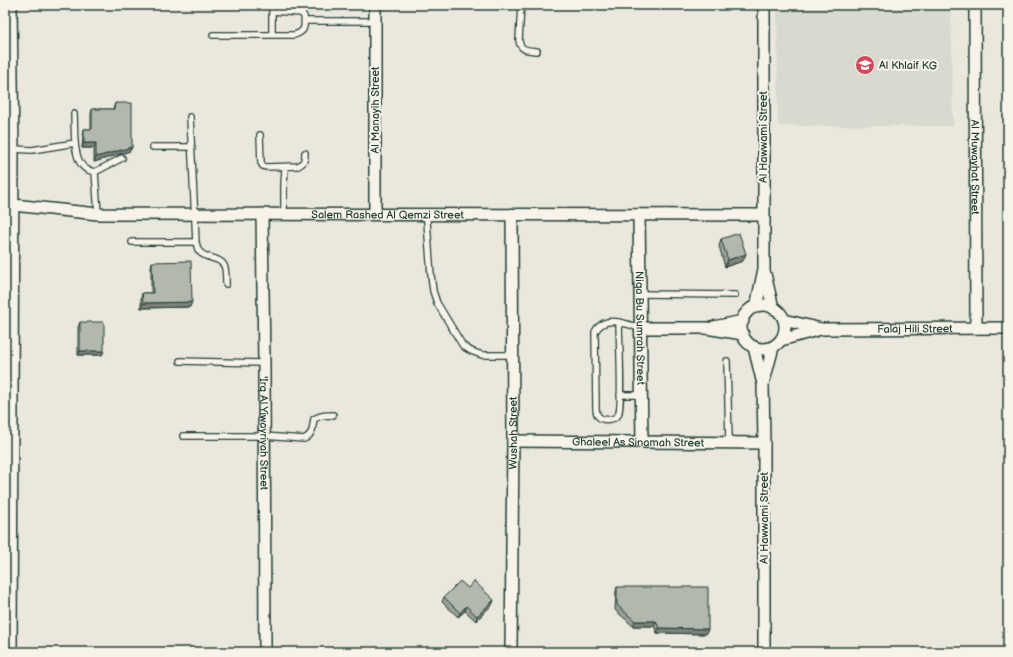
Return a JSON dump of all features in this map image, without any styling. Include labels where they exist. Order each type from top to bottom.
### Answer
[{"type":"street","points":[[11,5],[8,26],[9,124],[13,149],[11,652]]},
{"type":"street","name":"Al Manayih Street","points":[[375,5],[375,214]]},
{"type":"street","name":"Al Hawwami Street","points":[[764,5],[764,269],[773,308]]},
{"type":"street","name":"Al Muwayhat Street","points":[[975,5],[976,328]]},
{"type":"street","name":"Salem Rashed Al Qemzi Street","points":[[13,205],[98,214],[763,215]]},
{"type":"street","name":"'Irq Al Yiwayriyah Street","points":[[262,214],[265,652]]},
{"type":"street","name":"Wushah Street","points":[[511,652],[513,441],[512,214]]},
{"type":"street","name":"Niqa Bu Sumrah Street","points":[[639,214],[642,442]]},
{"type":"street","name":"Al Hawwami Street","points":[[756,307],[764,269]]},
{"type":"street","points":[[765,306],[773,308],[778,311],[784,320],[784,334],[777,343],[767,349],[754,347],[747,342],[743,334],[743,321],[748,313],[756,307],[765,306]]},
{"type":"street","name":"Falaj Hili Street","points":[[784,320],[821,329],[1008,328]]},
{"type":"street","points":[[706,328],[743,321]]},
{"type":"street","points":[[640,328],[706,328],[743,334]]},
{"type":"street","name":"Falaj Hili Street","points":[[777,343],[821,329]]},
{"type":"street","name":"Al Hawwami Street","points":[[764,384],[777,343]]},
{"type":"street","name":"Al Hawwami Street","points":[[754,347],[764,384],[764,652]]},
{"type":"street","name":"Ghaleel As Sinamah Street","points":[[513,441],[764,443]]},
{"type":"lane","points":[[521,5],[519,45],[526,50],[537,51]]},
{"type":"lane","points":[[213,35],[272,35],[294,35],[300,33],[304,29],[304,16],[301,13],[272,8],[272,35]]},
{"type":"lane","points":[[305,21],[375,21]]},
{"type":"lane","points":[[74,114],[75,151],[78,160],[85,169],[96,172],[122,158]]},
{"type":"lane","points":[[190,117],[196,242],[199,251],[203,255],[223,263],[225,267],[226,284]]},
{"type":"lane","points":[[260,135],[261,163],[263,166],[298,166],[302,164],[305,153]]},
{"type":"lane","points":[[13,149],[32,150],[75,143]]},
{"type":"lane","points":[[153,147],[192,147]]},
{"type":"lane","points":[[284,214],[285,167]]},
{"type":"lane","points":[[96,172],[98,214]]},
{"type":"lane","points":[[427,214],[426,222],[431,275],[433,291],[437,303],[463,346],[482,355],[512,355]]},
{"type":"lane","points":[[132,242],[196,242]]},
{"type":"lane","points":[[640,294],[735,295]]},
{"type":"lane","points":[[619,322],[620,413],[613,419],[602,419],[596,413],[595,332],[598,326],[603,323],[619,322],[640,328]]},
{"type":"lane","points":[[180,361],[264,363]]},
{"type":"lane","points":[[727,361],[729,442]]},
{"type":"lane","points":[[620,396],[641,395]]},
{"type":"lane","points":[[183,436],[264,436],[304,439],[312,432],[314,419],[325,414],[333,415]]},
{"type":"shaded area","name":"Al Khlaif KG","points":[[777,5],[951,5],[953,126],[778,126]]},
{"type":"building","points":[[115,103],[132,103],[132,147],[96,157],[96,143],[84,143],[84,129],[92,129],[92,109],[114,109]]},
{"type":"building","points":[[739,233],[746,254],[728,260],[721,239]]},
{"type":"building","points":[[191,261],[192,302],[143,303],[142,293],[153,293],[152,262]]},
{"type":"building","points":[[80,322],[104,322],[104,351],[80,351]]},
{"type":"building","points":[[460,581],[468,588],[474,581],[494,600],[477,616],[466,606],[460,613],[444,597]]},
{"type":"building","points":[[617,587],[708,587],[708,629],[659,628],[656,621],[635,621],[617,605]]},
{"type":"place","name":"Al Khlaif KG","points":[[865,65]]}]
